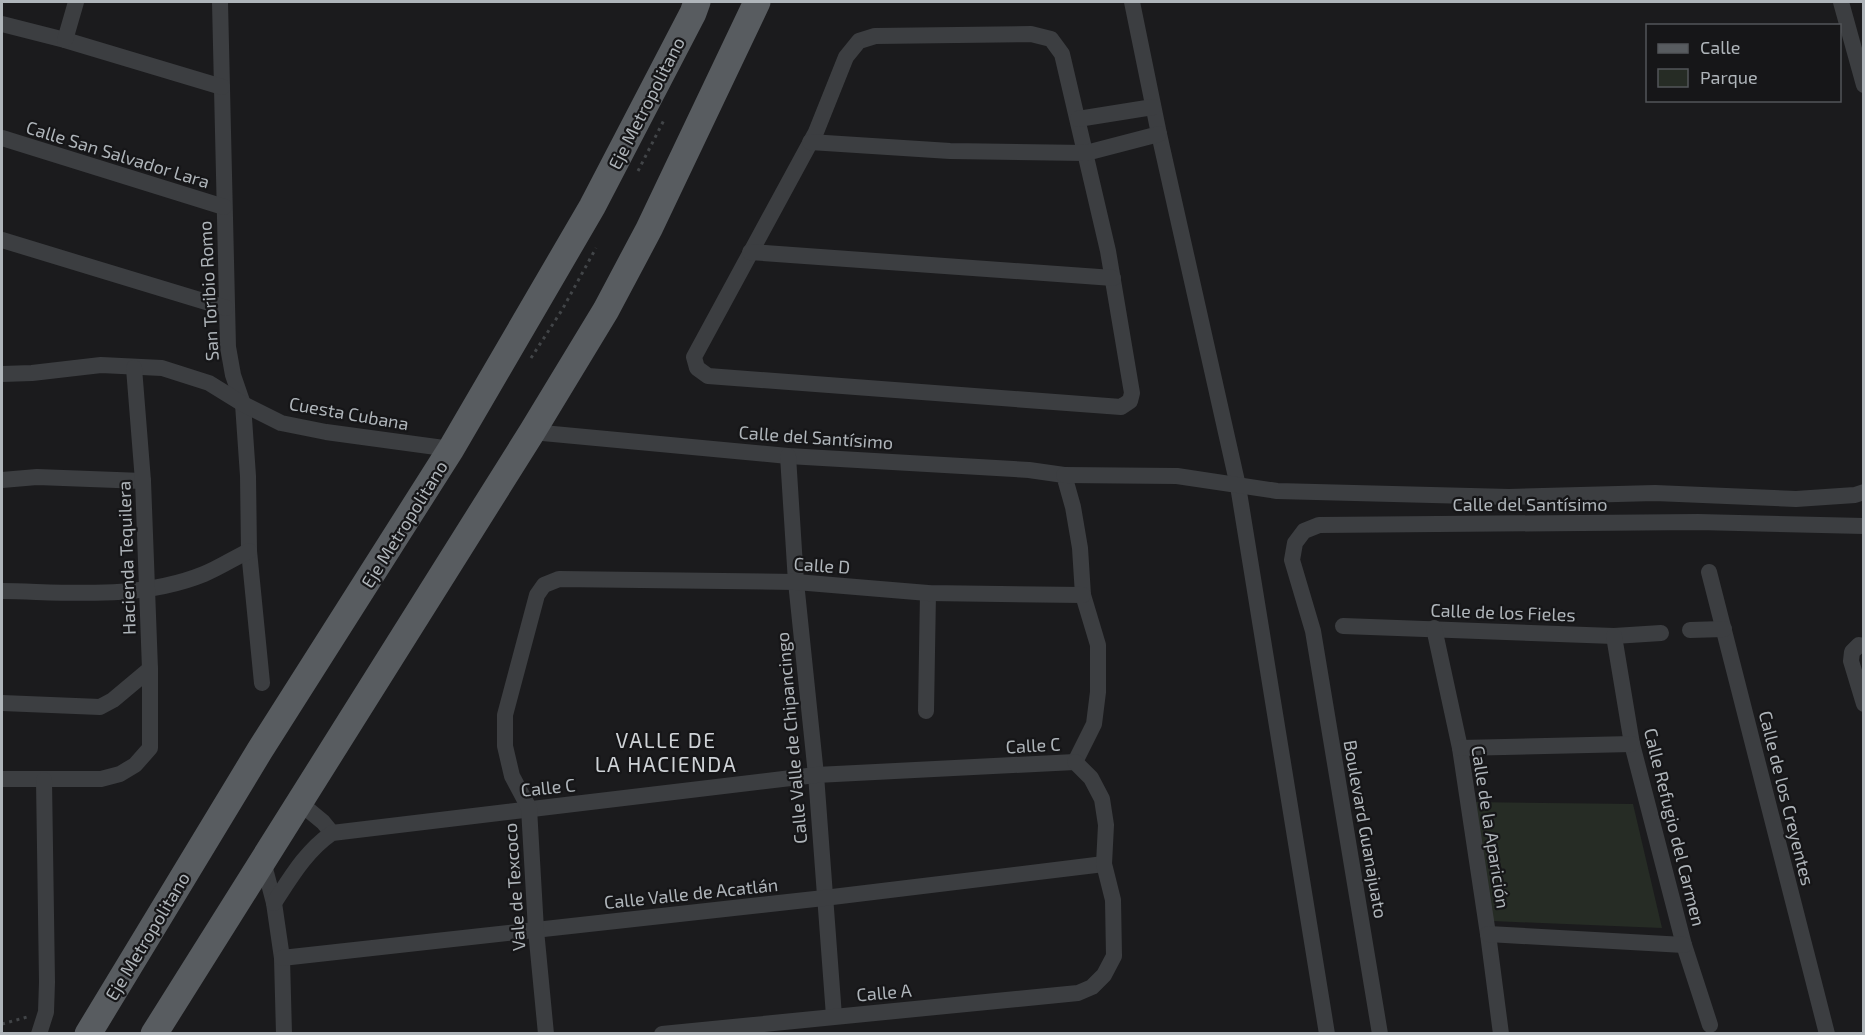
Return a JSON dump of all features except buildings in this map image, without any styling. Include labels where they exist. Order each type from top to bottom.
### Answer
[{"type":"main road","name":"Eje Metropolitano","points":[[88,1034],[260,750],[451,449],[592,207],[698,5]]},
{"type":"main road","points":[[154,1034],[532,432],[606,310],[649,229],[748,8]]},
{"type":"street","points":[[65,40],[76,2]]},
{"type":"street","name":"San Toribio Romo","points":[[220,2],[228,347],[233,375],[243,404],[248,476],[249,551],[262,683]]},
{"type":"street","points":[[1132,2],[1159,135],[1238,486],[1327,1034]]},
{"type":"street","points":[[1841,2],[1845,45],[1863,85]]},
{"type":"street","points":[[2,24],[65,40],[222,87]]},
{"type":"street","points":[[1031,34],[1051,39],[1062,54],[1078,119],[1113,278],[1132,393],[1130,401],[1121,407],[708,376],[697,368],[694,357],[810,142],[846,57],[859,41],[875,36],[1031,34]]},
{"type":"street","points":[[1078,119],[1153,107]]},
{"type":"street","points":[[810,142],[950,151],[1086,153],[1159,135]]},
{"type":"street","name":"Calle San Salvador Lara","points":[[2,138],[224,207]]},
{"type":"street","points":[[2,240],[226,308]]},
{"type":"street","points":[[750,252],[1113,278]]},
{"type":"street","name":"Cuesta Cubana","points":[[2,374],[101,365],[162,368],[209,383],[243,404],[281,423],[326,432],[451,449]]},
{"type":"street","name":"Hacienda Tequilera","points":[[44,780],[101,779],[120,774],[135,765],[150,748],[150,669],[143,481],[134,368]]},
{"type":"street","name":"Calle del Santísimo","points":[[532,432],[789,456],[1029,470],[1064,475],[1177,476],[1277,491],[1509,496],[1655,494],[1797,500],[1855,495],[1863,492]]},
{"type":"street","name":"Calle Valle de Chipancingo","points":[[789,456],[796,582],[816,775],[834,1016]]},
{"type":"street","points":[[1064,475],[1073,507],[1080,548],[1083,595],[1098,645],[1098,692],[1094,724],[1075,762],[1091,778],[1102,799],[1106,825],[1104,864]]},
{"type":"street","points":[[2,480],[36,477],[143,481]]},
{"type":"street","name":"Calle del Santísimo","points":[[1313,631],[1292,560],[1295,543],[1304,531],[1319,525],[1698,522],[1863,526]]},
{"type":"street","points":[[2,591],[119,592],[146,589],[204,574],[249,551]]},
{"type":"street","name":"Calle de los Creyentes","points":[[1709,572],[1827,1034]]},
{"type":"street","name":"Calle D","points":[[559,579],[796,582],[928,593],[1083,595]]},
{"type":"street","name":"Vale de Texcoco","points":[[546,1034],[536,930],[529,808],[512,776],[505,746],[505,716],[537,595],[544,585],[559,579]]},
{"type":"street","points":[[926,711],[928,593]]},
{"type":"street","name":"Calle de los Fieles","points":[[1343,626],[1614,636],[1661,633]]},
{"type":"street","name":"Calle de la Aparición","points":[[1434,628],[1460,748],[1488,934],[1500,1034]]},
{"type":"street","points":[[1690,630],[1724,628]]},
{"type":"street","name":"Boulevard Guanajuato","points":[[1313,631],[1380,1034]]},
{"type":"street","name":"Calle Refugio del Carmen","points":[[1614,636],[1632,744],[1684,945],[1710,1024]]},
{"type":"street","points":[[1863,646],[1859,645],[1852,652],[1851,660],[1863,704]]},
{"type":"street","points":[[2,703],[100,707],[113,700],[150,669]]},
{"type":"street","points":[[1460,748],[1632,744]]},
{"type":"street","name":"Calle C","points":[[332,833],[816,775],[1075,762]]},
{"type":"street","points":[[2,779],[44,780],[47,982],[46,1012],[39,1034]]},
{"type":"street","points":[[274,903],[317,843],[332,833],[323,822],[300,803]]},
{"type":"street","points":[[263,861],[274,903],[282,958],[284,1034]]},
{"type":"street","name":"Calle Valle de Acatlán","points":[[282,958],[824,898],[1104,864]]},
{"type":"street","name":"Calle A","points":[[662,1034],[1078,993],[1092,987],[1104,975],[1114,956],[1113,900],[1104,864]]},
{"type":"street","points":[[1488,934],[1684,945]]},
{"type":"path","points":[[2,1024],[46,1012]]},
{"type":"green space","points":[[1469,802],[1633,804],[1662,928],[1492,921]]},
{"type":"district","name":"VALLE DE LA HACIENDA","points":[[666,751]]}]
